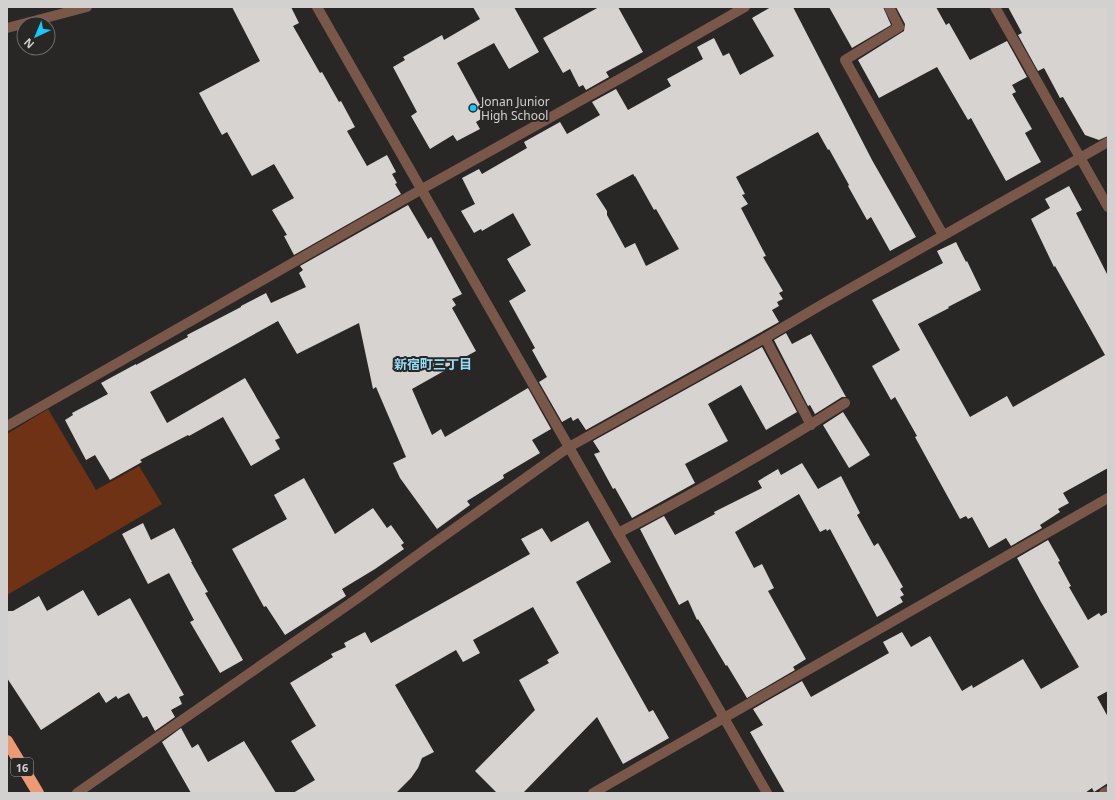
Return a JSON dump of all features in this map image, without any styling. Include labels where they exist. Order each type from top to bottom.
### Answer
[{"type":"highway","name":"16","points":[[7,741],[38,793]]},
{"type":"street","points":[[7,28],[87,7]]},
{"type":"street","points":[[318,7],[767,793]]},
{"type":"street","points":[[7,426],[422,189],[745,7]]},
{"type":"street","points":[[889,7],[899,27],[845,60],[943,235]]},
{"type":"street","points":[[995,7],[1108,207]]},
{"type":"street","points":[[78,793],[358,598],[569,447],[1108,142]]},
{"type":"street","points":[[764,338],[811,425]]},
{"type":"street","points":[[618,533],[673,504],[811,425],[845,403]]},
{"type":"street","points":[[593,793],[1108,498]]},
{"type":"street","points":[[1104,793],[1108,791]]},
{"type":"shaded area","points":[[48,409],[96,490],[139,466],[162,504],[7,595],[7,434]]},
{"type":"building","points":[[232,7],[291,7],[299,23],[293,26],[320,73],[322,72],[339,102],[341,101],[355,127],[347,131],[367,166],[387,155],[396,172],[392,174],[397,183],[395,184],[401,194],[294,255],[284,236],[287,235],[272,210],[294,198],[274,164],[252,176],[227,132],[222,135],[199,93],[260,61]]},
{"type":"building","points":[[473,7],[514,7],[539,52],[509,69],[494,43],[457,63],[486,116],[476,122],[480,129],[457,141],[453,135],[430,149],[411,116],[417,112],[393,67],[405,60],[403,57],[442,35],[444,40],[480,19]]},
{"type":"building","points":[[599,7],[618,7],[643,52],[606,72],[609,77],[586,90],[583,85],[579,87],[570,69],[563,73],[543,38]]},
{"type":"building","points":[[771,7],[793,7],[872,160],[916,237],[890,251],[871,217],[867,220],[829,149],[828,150],[818,132],[736,177],[745,194],[742,195],[748,204],[741,208],[766,256],[763,257],[783,291],[779,293],[783,299],[777,302],[779,306],[772,310],[779,322],[586,430],[578,418],[573,421],[571,417],[562,422],[539,382],[547,377],[532,350],[535,348],[509,301],[526,291],[507,259],[531,245],[513,213],[482,231],[481,229],[474,233],[461,211],[475,204],[462,178],[479,169],[482,174],[527,148],[524,142],[560,122],[567,134],[600,115],[592,102],[616,89],[628,110],[671,86],[667,79],[703,59],[697,47],[714,38],[723,56],[729,53],[740,75],[774,56],[752,18]],"holes":[[[633,174],[654,210],[656,209],[679,249],[646,266],[635,243],[625,248],[607,215],[607,211],[596,194]]]},
{"type":"building","points":[[829,7],[883,7],[891,25],[852,48]]},
{"type":"building","points":[[896,7],[936,7],[946,25],[949,23],[970,60],[1007,41],[1027,77],[1012,85],[1016,92],[1012,94],[1032,129],[1025,133],[1041,162],[1006,181],[971,118],[968,120],[937,67],[879,98],[858,60],[904,31],[905,24]]},
{"type":"building","points":[[1008,7],[1108,7],[1108,136],[1099,140],[1085,135],[1063,97],[1060,98],[1044,68],[1038,71],[1018,35],[1022,33]]},
{"type":"building","points":[[1069,186],[1082,210],[1076,213],[1108,276],[1108,468],[1063,493],[1069,503],[1058,509],[1060,512],[1040,525],[1042,528],[1011,546],[1006,538],[989,548],[972,517],[968,519],[966,516],[960,519],[895,397],[891,400],[872,366],[900,350],[872,300],[943,263],[937,251],[956,242],[981,290],[918,324],[970,417],[1007,396],[1013,407],[1105,355],[1055,266],[1054,267],[1031,219],[1050,208],[1045,199]]},
{"type":"building","points":[[408,205],[428,239],[431,237],[462,294],[452,299],[456,305],[452,308],[476,351],[443,369],[444,371],[412,389],[432,435],[441,429],[445,437],[528,388],[551,429],[532,440],[540,453],[503,475],[504,478],[467,501],[470,505],[437,529],[400,478],[393,463],[406,457],[376,387],[373,389],[359,323],[297,354],[278,321],[150,392],[167,423],[245,378],[280,438],[275,440],[280,449],[251,466],[223,417],[189,436],[188,435],[140,460],[142,462],[110,480],[95,455],[86,460],[65,420],[73,415],[72,413],[108,394],[101,383],[188,337],[187,335],[266,293],[271,303],[306,287],[299,273],[303,270],[300,266]]},
{"type":"building","points":[[786,333],[792,344],[811,334],[846,397],[842,397],[815,414],[810,405],[808,406],[774,340]]},
{"type":"building","points":[[762,347],[797,412],[766,430],[741,385],[708,404],[728,441],[685,464],[695,483],[632,518],[615,488],[613,489],[594,454],[600,452],[593,441]]},
{"type":"building","points":[[843,412],[870,455],[849,468],[823,425]]},
{"type":"building","points":[[802,463],[818,489],[841,476],[860,513],[857,515],[874,546],[878,543],[903,587],[900,589],[904,595],[900,597],[903,602],[877,617],[830,529],[820,532],[799,494],[735,532],[754,568],[762,564],[774,588],[768,591],[806,659],[793,667],[795,670],[747,698],[698,619],[697,620],[688,600],[679,605],[640,529],[664,516],[675,535],[715,514],[714,512],[762,488],[758,481],[778,469],[781,475]]},
{"type":"building","points":[[304,478],[335,534],[373,508],[387,528],[391,525],[404,543],[401,545],[404,549],[342,589],[346,596],[285,635],[266,606],[264,607],[232,549],[287,519],[274,495]]},
{"type":"building","points":[[588,521],[611,562],[576,582],[649,712],[653,710],[669,738],[623,764],[597,717],[523,793],[497,793],[475,771],[535,710],[519,680],[549,663],[547,660],[559,653],[533,607],[473,640],[480,653],[463,662],[456,650],[395,685],[434,752],[422,758],[418,768],[411,778],[396,793],[293,793],[315,780],[291,741],[316,726],[290,683],[333,657],[331,654],[346,647],[344,643],[365,632],[371,643],[530,554],[521,539],[542,528],[551,542]]},
{"type":"building","points":[[143,523],[151,540],[174,528],[208,592],[205,593],[243,660],[220,673],[190,622],[194,620],[169,573],[148,584],[122,534]]},
{"type":"building","points":[[1048,540],[1060,561],[1058,562],[1071,586],[1069,587],[1088,620],[1099,613],[1101,616],[1108,612],[1108,691],[1097,697],[1108,717],[1108,783],[1094,792],[1092,788],[1085,793],[785,793],[750,732],[763,725],[753,709],[802,681],[811,697],[889,653],[883,642],[902,632],[911,647],[930,636],[962,691],[972,685],[973,688],[1023,659],[1041,689],[1079,667],[1017,558]]},
{"type":"building","points":[[83,590],[98,616],[130,598],[184,695],[179,697],[182,704],[171,710],[175,717],[155,731],[147,716],[143,718],[129,693],[118,699],[116,696],[106,703],[99,692],[41,730],[7,678],[7,611],[13,611],[39,596],[47,611]]},
{"type":"building","points":[[181,728],[192,748],[198,744],[208,762],[244,741],[276,793],[191,793],[162,742]]},
{"type":"place","name":"Jonan Junior High School","points":[[473,108]]},
{"type":"district","name":"新宿町三丁目","points":[[433,364]]}]
